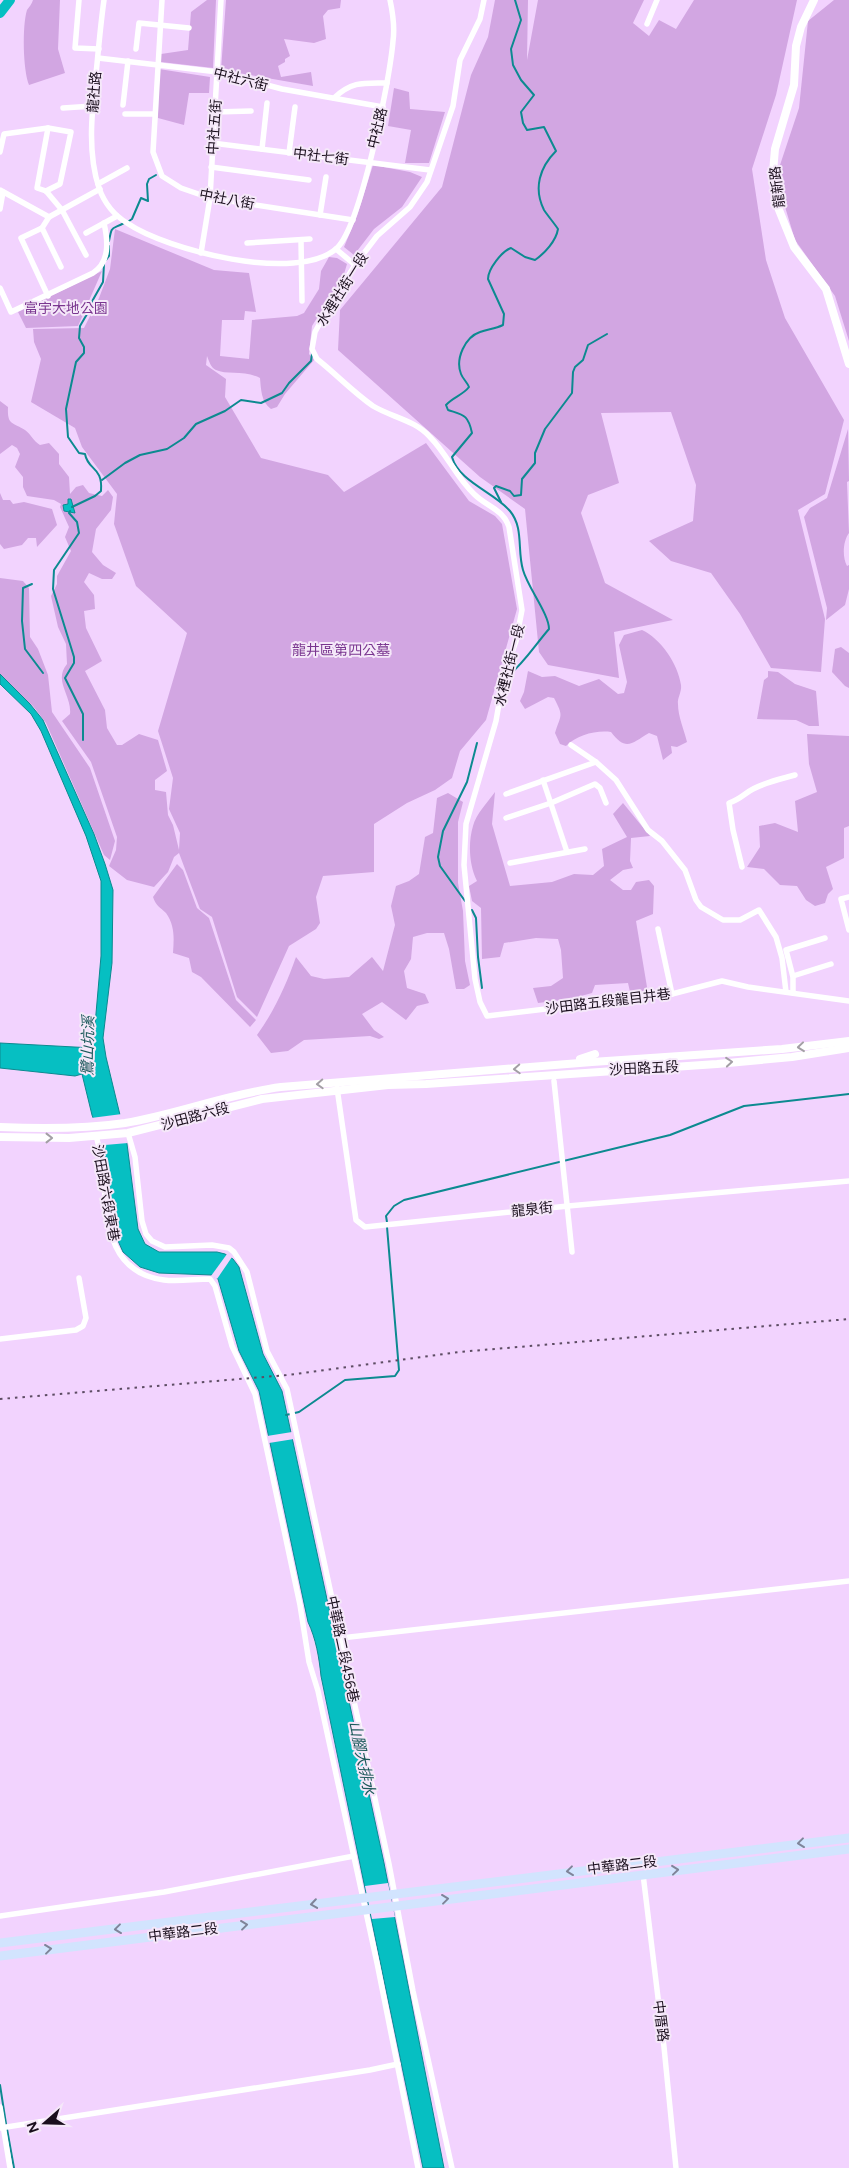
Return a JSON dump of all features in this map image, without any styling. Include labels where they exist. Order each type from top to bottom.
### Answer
[{"type":"main road","name":"中華路二段","points":[[0,1943],[849,1838]]},
{"type":"main road","name":"中華路二段","points":[[0,1956],[849,1849]]},
{"type":"main road","points":[[741,1850],[742,1862]]},
{"type":"street","points":[[79,0],[75,48],[99,49]]},
{"type":"street","name":"龍社路","points":[[104,0],[93,106],[93,153],[99,187],[104,199],[117,216],[127,223],[145,233],[202,253]]},
{"type":"street","name":"中社八街","points":[[162,0],[153,152],[162,176],[181,188],[210,198],[354,220]]},
{"type":"street","name":"中社五街","points":[[202,253],[210,198],[222,0]]},
{"type":"street","name":"中社路","points":[[336,249],[343,241],[354,220],[383,108],[394,39],[394,22],[390,0]]},
{"type":"street","name":"水裡社街一段","points":[[484,0],[480,19],[460,60],[453,106],[427,182],[410,207],[377,236],[355,265],[319,324],[315,336],[314,355],[375,407],[413,424],[430,436],[461,481],[476,496],[499,510],[506,518],[509,527],[522,610],[516,640],[504,675],[496,721],[466,824],[464,865],[475,979],[480,1002],[487,1016]]},
{"type":"street","points":[[647,24],[657,0]]},
{"type":"street","name":"龍新路","points":[[814,0],[801,26],[796,46],[794,84],[775,150],[773,172],[777,205],[794,247],[828,294],[849,364]]},
{"type":"street","points":[[136,49],[139,23],[189,28]]},
{"type":"street","name":"中社六街","points":[[98,58],[218,72],[282,89],[383,108]]},
{"type":"street","points":[[123,106],[128,61]]},
{"type":"street","points":[[334,98],[358,83],[387,83]]},
{"type":"street","points":[[262,149],[267,103]]},
{"type":"street","points":[[63,108],[93,106]]},
{"type":"street","points":[[289,153],[295,106]]},
{"type":"street","points":[[215,112],[251,111]]},
{"type":"street","points":[[125,114],[155,114]]},
{"type":"street","points":[[48,128],[37,188],[46,191],[62,210],[86,254]]},
{"type":"street","points":[[0,152],[4,134],[48,128],[71,132],[60,184],[46,191]]},
{"type":"street","name":"中社七街","points":[[212,142],[430,170]]},
{"type":"street","points":[[211,167],[309,180]]},
{"type":"street","points":[[48,296],[21,238],[42,228],[49,217],[127,168]]},
{"type":"street","points":[[320,215],[326,177]]},
{"type":"street","points":[[0,208],[2,191],[49,217]]},
{"type":"street","points":[[86,233],[117,216]]},
{"type":"street","points":[[0,288],[11,312],[48,296],[101,268],[107,252],[104,223]]},
{"type":"street","points":[[42,228],[61,267]]},
{"type":"street","points":[[247,242],[310,239]]},
{"type":"street","points":[[301,240],[302,301]]},
{"type":"street","points":[[202,253],[238,262],[302,261],[324,256],[336,249],[355,265]]},
{"type":"street","points":[[571,745],[596,762],[616,780],[648,830],[662,841],[685,870],[696,900],[701,907],[723,920],[740,920],[759,910],[776,937],[782,958],[786,992],[849,1001]]},
{"type":"street","points":[[506,794],[596,762]]},
{"type":"street","points":[[742,868],[732,830],[729,803],[747,794],[750,790],[795,775]]},
{"type":"street","points":[[543,780],[567,852]]},
{"type":"street","points":[[506,818],[551,803],[595,784],[599,785],[606,802]]},
{"type":"street","points":[[510,863],[585,849]]},
{"type":"street","points":[[849,897],[841,899],[849,930]]},
{"type":"street","points":[[658,928],[672,994]]},
{"type":"street","points":[[793,994],[793,976],[788,948],[825,938]]},
{"type":"street","points":[[793,976],[831,964]]},
{"type":"street","name":"沙田路五段龍目井巷","points":[[487,1016],[672,994],[727,981],[748,987],[786,992]]},
{"type":"street","name":"沙田路五段","points":[[262,1099],[424,1073],[535,1068],[587,1062],[782,1049],[849,1041]]},
{"type":"street","name":"沙田路五段","points":[[260,1089],[554,1077],[587,1072],[712,1064],[849,1048]]},
{"type":"street","points":[[712,1053],[712,1064]]},
{"type":"street","points":[[535,1068],[555,1062],[586,1058],[595,1054],[587,1062],[553,1069],[572,1252]]},
{"type":"street","name":"沙田路五段","points":[[439,1083],[440,1077],[464,1075],[478,1071]]},
{"type":"street","points":[[388,1085],[420,1080],[424,1073]]},
{"type":"street","name":"龍泉街","points":[[337,1087],[351,1174],[356,1220],[365,1227],[568,1206],[849,1181]]},
{"type":"street","name":"沙田路六段","points":[[0,1127],[71,1128],[126,1122],[260,1089]]},
{"type":"street","name":"沙田路六段","points":[[97,1136],[128,1133],[262,1099]]},
{"type":"street","name":"中華路二段456巷","points":[[128,1133],[135,1157],[143,1227],[150,1238],[164,1247],[212,1245],[229,1248],[238,1256],[245,1267],[267,1351],[287,1389],[452,2168]]},
{"type":"street","points":[[0,1137],[69,1138],[97,1136]]},
{"type":"street","name":"沙田路六段東巷","points":[[97,1136],[102,1163],[109,1230],[118,1253],[132,1268],[153,1278],[165,1280],[210,1279],[212,1281],[234,1350],[255,1394],[300,1605],[310,1662],[354,1856]]},
{"type":"street","points":[[1,1339],[76,1330],[83,1326],[86,1318],[79,1278]]},
{"type":"street","points":[[341,1638],[849,1581]]},
{"type":"street","points":[[0,1916],[164,1892],[354,1856],[418,2168]]},
{"type":"street","name":"中厝路","points":[[643,1874],[676,2168]]},
{"type":"street","points":[[2,2128],[398,2064]]},
{"type":"street","points":[[0,2107],[10,2168]]},
{"type":"green space","points":[[33,0],[60,0],[58,49],[65,73],[29,85],[25,69],[24,37],[25,17]]},
{"type":"green space","points":[[207,0],[216,0],[213,68],[161,62],[161,54],[188,50],[191,12]]},
{"type":"green space","points":[[226,0],[341,0],[340,8],[328,10],[323,16],[326,39],[314,43],[284,39],[290,56],[278,66],[281,77],[311,72],[313,86],[221,70]]},
{"type":"green space","points":[[495,0],[528,0],[527,60],[538,0],[644,0],[633,23],[649,36],[659,20],[676,29],[694,0],[797,0],[776,95],[752,169],[766,260],[785,318],[844,420],[825,494],[798,510],[825,619],[821,672],[771,668],[740,614],[711,573],[671,561],[649,541],[693,521],[696,485],[671,412],[601,413],[619,483],[588,495],[581,513],[605,583],[673,620],[614,632],[619,678],[548,665],[539,652],[525,509],[480,477],[338,350],[340,310],[442,187],[471,75],[488,37]]},
{"type":"green space","points":[[834,0],[849,0],[849,341],[835,296],[795,240],[776,177],[799,108],[808,21]]},
{"type":"green space","points":[[159,69],[210,77],[209,93],[189,93],[184,125],[158,118]]},
{"type":"green space","points":[[394,88],[409,92],[410,109],[445,112],[429,163],[405,163],[411,130],[388,126]]},
{"type":"green space","points":[[373,165],[410,172],[422,177],[402,207],[374,229],[354,255],[344,247],[357,216]]},
{"type":"green space","name":"龍井區第四公墓","points":[[115,229],[214,270],[249,273],[256,312],[245,311],[244,320],[222,320],[220,356],[249,359],[252,320],[297,316],[304,313],[319,289],[321,271],[329,257],[337,258],[347,264],[344,274],[312,326],[309,354],[314,360],[285,394],[277,407],[271,409],[265,403],[260,378],[248,374],[216,370],[211,366],[207,356],[206,365],[226,379],[225,397],[261,458],[328,475],[344,492],[426,443],[469,501],[495,516],[502,524],[517,609],[486,720],[460,751],[452,778],[435,790],[407,803],[374,824],[374,872],[323,876],[316,897],[320,923],[316,929],[289,946],[257,1017],[237,997],[212,917],[200,909],[179,853],[174,857],[168,872],[154,887],[127,880],[109,866],[116,850],[117,837],[91,762],[62,721],[70,714],[70,707],[62,682],[63,670],[67,664],[66,644],[58,627],[51,596],[57,584],[57,576],[71,551],[65,537],[69,527],[60,507],[61,504],[54,500],[27,496],[23,487],[23,477],[15,467],[20,454],[17,448],[12,445],[0,454],[0,401],[8,407],[12,423],[21,427],[40,445],[49,443],[59,454],[59,464],[69,477],[70,494],[76,487],[83,485],[89,493],[102,496],[108,490],[113,497],[111,510],[96,529],[92,552],[103,565],[116,573],[112,579],[102,579],[89,573],[84,582],[94,595],[95,609],[84,611],[86,628],[102,661],[85,671],[105,710],[107,728],[117,745],[122,745],[139,734],[158,740],[167,771],[155,780],[155,790],[166,792],[168,815],[173,825],[179,850],[180,833],[169,809],[173,778],[158,731],[187,633],[136,586],[114,524],[117,494],[82,447],[75,428],[31,402],[41,359],[34,342],[33,329],[84,328],[99,298],[110,269]]},
{"type":"green space","name":"富宇大地公園","points":[[102,271],[78,326],[26,328],[18,312]]},
{"type":"green space","points":[[848,429],[849,481],[847,482],[849,533],[845,540],[844,554],[845,562],[847,566],[849,565],[849,589],[845,605],[826,620],[827,608],[804,517],[810,508],[827,498]]},
{"type":"green space","points":[[0,493],[3,500],[10,500],[13,504],[24,502],[52,509],[57,525],[37,547],[36,538],[28,538],[22,545],[4,549],[0,544]]},
{"type":"green space","points":[[0,578],[23,581],[29,588],[30,637],[38,649],[48,675],[52,712],[90,768],[115,841],[110,860],[104,855],[46,723],[33,706],[0,677]]},
{"type":"green space","points":[[642,630],[656,639],[668,653],[681,685],[678,709],[687,742],[677,747],[671,746],[672,753],[663,760],[657,736],[649,733],[629,744],[621,742],[611,732],[605,732],[581,736],[566,746],[560,744],[555,733],[560,719],[560,712],[554,698],[548,697],[525,709],[520,701],[524,692],[528,671],[542,677],[555,676],[579,686],[599,679],[618,694],[624,693],[627,682],[619,645],[624,635]]},
{"type":"green space","points":[[841,647],[849,653],[849,688],[832,672],[835,649]]},
{"type":"green space","points":[[768,671],[778,672],[795,684],[816,691],[819,726],[809,726],[796,720],[757,719],[764,680],[768,677]]},
{"type":"green space","points":[[807,734],[849,736],[849,826],[844,828],[844,858],[826,867],[833,889],[828,894],[825,903],[815,906],[806,900],[797,886],[780,885],[764,869],[747,867],[760,847],[759,826],[775,823],[798,832],[795,801],[817,792],[809,764]]},
{"type":"green space","points":[[495,792],[492,824],[510,886],[552,882],[574,874],[593,875],[604,866],[602,849],[627,837],[613,814],[623,803],[650,836],[631,838],[630,861],[633,868],[623,870],[610,880],[623,890],[631,890],[636,882],[649,880],[654,886],[653,914],[636,921],[648,993],[631,996],[628,983],[595,985],[592,993],[570,999],[538,1003],[533,988],[551,986],[563,978],[561,950],[558,939],[536,938],[504,943],[500,957],[482,959],[481,908],[472,901],[469,886],[477,881],[471,861],[470,840],[477,817]]},
{"type":"green space","points":[[448,793],[463,802],[458,822],[458,883],[463,911],[465,961],[470,985],[464,989],[456,989],[449,949],[444,933],[427,933],[413,937],[411,959],[404,971],[407,988],[425,994],[429,1003],[417,1006],[406,1020],[382,1002],[362,1014],[374,1030],[384,1037],[379,1039],[370,1036],[304,1040],[288,1051],[271,1053],[257,1035],[280,997],[296,957],[311,976],[324,979],[349,977],[372,957],[383,971],[395,925],[391,906],[396,886],[409,881],[419,874],[425,837],[433,833],[437,798]]},
{"type":"green space","points":[[177,864],[183,870],[197,908],[209,918],[236,1000],[256,1020],[250,1027],[201,977],[192,972],[189,958],[173,953],[174,937],[171,923],[166,913],[153,897]]},
{"type":"shaded area","points":[[68,499],[71,499],[75,513],[64,511],[63,505],[68,504]]},
{"type":"shaded area","points":[[0,674],[43,720],[94,834],[113,890],[112,963],[103,1038],[127,1144],[138,1229],[145,1244],[159,1252],[217,1252],[233,1259],[239,1267],[263,1354],[282,1391],[384,1863],[444,2168],[423,2168],[321,1676],[317,1648],[308,1622],[259,1391],[239,1351],[218,1279],[212,1275],[159,1273],[140,1267],[123,1252],[115,1234],[104,1148],[92,1115],[82,1074],[75,1076],[0,1068],[0,1043],[93,1048],[101,956],[101,881],[86,836],[41,731],[31,714],[0,684]]},
{"type":"pier","points":[[122,1114],[128,1143],[105,1145],[102,1147],[91,1118]]},
{"type":"pier","points":[[227,1254],[232,1257],[217,1279],[211,1276]]},
{"type":"pier","points":[[292,1432],[294,1439],[269,1443],[267,1436]]},
{"type":"pier","points":[[388,1883],[395,1917],[372,1919],[365,1886]]},
{"type":"waterway","name":"鷺山坑溪","points":[[0,13],[10,0]]},
{"type":"waterway","points":[[508,676],[525,659],[549,629],[548,623],[523,570],[519,532],[510,511],[469,480],[456,466],[452,457],[472,433],[467,419],[461,414],[448,410],[446,405],[469,387],[459,368],[460,355],[466,344],[480,332],[503,325],[504,314],[488,279],[493,266],[500,256],[511,248],[525,257],[535,260],[550,246],[558,229],[544,210],[539,194],[542,171],[556,151],[544,127],[527,130],[523,123],[521,112],[534,95],[521,80],[513,65],[511,49],[521,20],[515,0]]},
{"type":"waterway","points":[[129,221],[132,219],[141,198],[148,201],[147,184],[149,179],[156,175]]},
{"type":"waterway","points":[[109,241],[113,229],[124,223]]},
{"type":"waterway","points":[[106,260],[109,256],[109,246]]},
{"type":"waterway","points":[[72,507],[101,491],[98,473],[89,463],[85,454],[79,453],[68,437],[66,409],[76,362],[84,353],[84,347],[79,338],[80,326],[103,282],[104,264]]},
{"type":"waterway","points":[[501,502],[494,488],[496,486],[510,491],[514,496],[521,495],[522,479],[535,463],[535,453],[545,429],[572,393],[575,367],[583,360],[588,345],[607,334]]},
{"type":"waterway","points":[[102,480],[125,463],[140,455],[167,449],[184,438],[196,424],[225,411],[241,400],[261,403],[282,393],[289,383],[311,361],[312,354]]},
{"type":"waterway","points":[[70,511],[69,513],[77,522],[79,533],[54,570],[53,589],[74,657],[74,663],[65,678],[83,714],[83,740]]},
{"type":"waterway","points":[[32,584],[23,588],[22,621],[25,649],[43,673]]},
{"type":"waterway","points":[[465,901],[440,866],[438,857],[443,831],[467,782],[477,743]]},
{"type":"waterway","points":[[472,910],[476,918],[482,988]]},
{"type":"waterway","points":[[387,1222],[386,1216],[394,1206],[404,1200],[670,1135],[744,1106],[849,1094]]},
{"type":"waterway","points":[[286,1415],[299,1412],[345,1380],[395,1376],[399,1370],[387,1227]]},
{"type":"waterway","points":[[0,2085],[6,2124]]},
{"type":"waterway","points":[[7,2129],[14,2168]]},
{"type":"railway","points":[[0,1399],[288,1375],[459,1352],[849,1319]]},
{"type":"water label","name":"山腳大排水","points":[[362,1758]]}]
